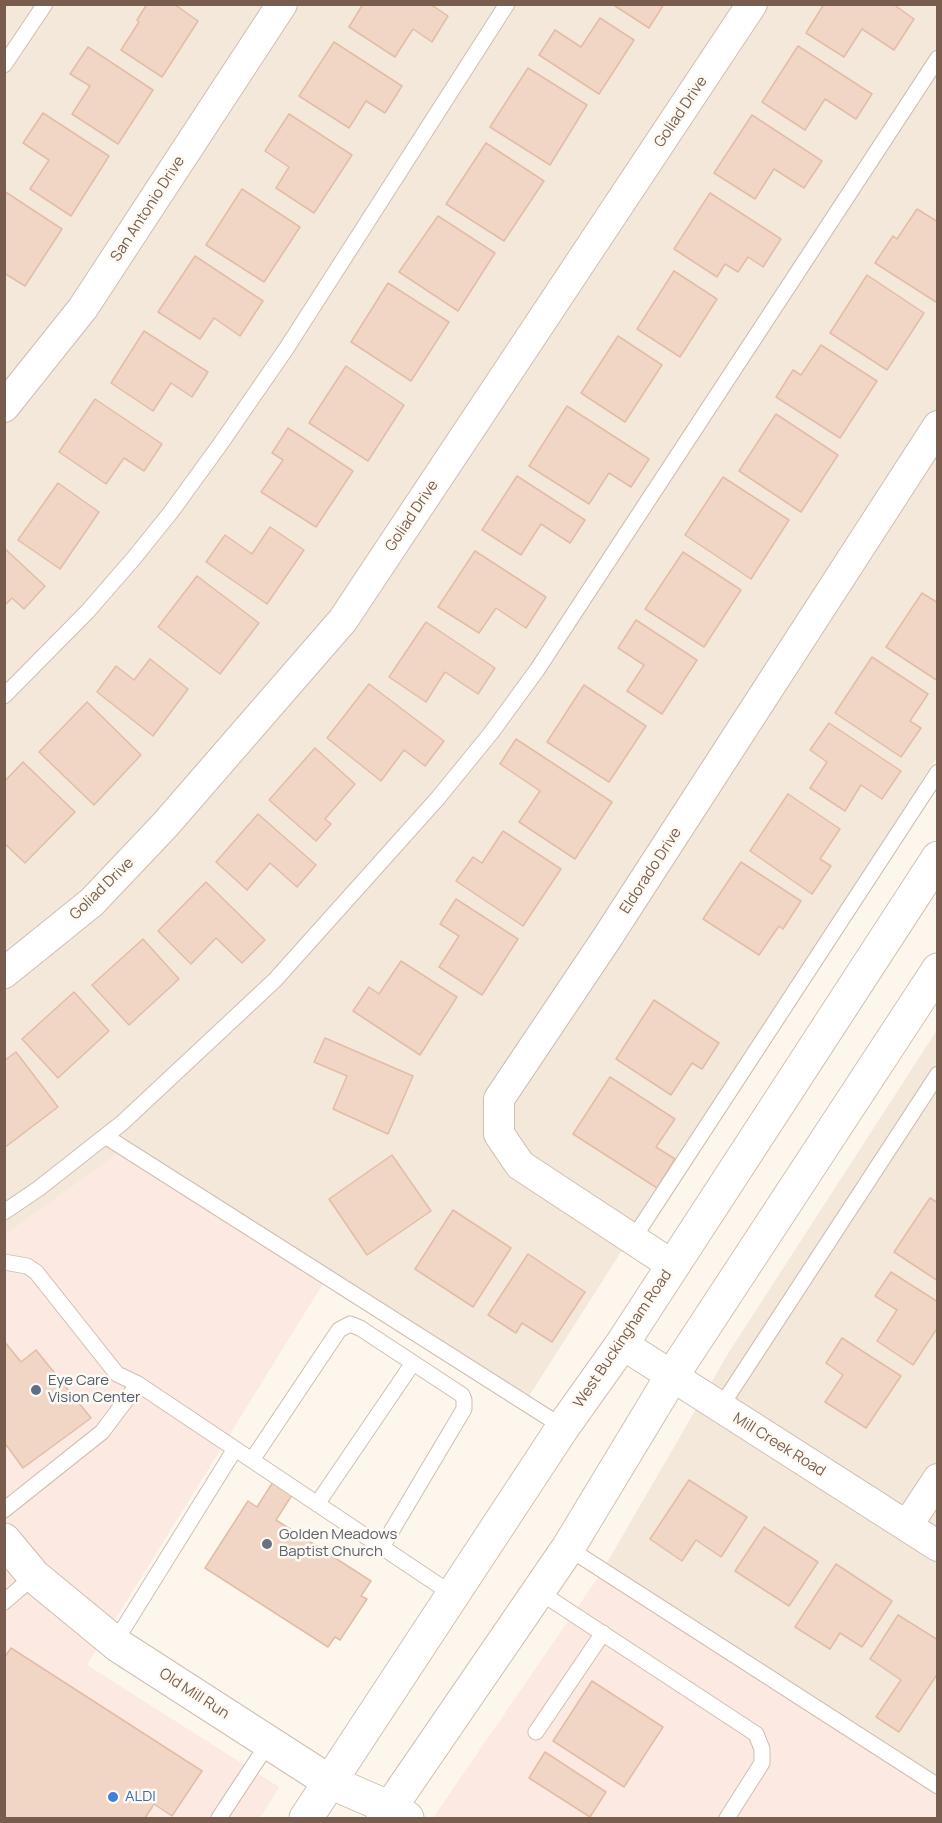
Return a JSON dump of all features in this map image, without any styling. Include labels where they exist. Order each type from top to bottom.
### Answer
[{"type":"main road","name":"West Buckingham Road","points":[[306,1818],[563,1427],[622,1344],[938,858]]},
{"type":"main road","points":[[393,1815],[568,1548],[672,1376],[938,970]]},
{"type":"main road","name":"Old Mill Run","points":[[4,1540],[34,1576],[115,1642],[330,1782],[393,1815]]},
{"type":"street","name":"San Antonio Drive","points":[[4,407],[83,308],[282,4]]},
{"type":"street","name":"Goliad Drive","points":[[4,973],[100,894],[165,825],[343,621],[752,4]]},
{"type":"street","name":"Eldorado Drive","points":[[672,1265],[520,1165],[498,1134],[499,1099],[614,928],[938,426]]},
{"type":"street","name":"Mill Creek Road","points":[[622,1344],[938,1546]]},
{"type":"street","points":[[907,1526],[938,1479]]},
{"type":"lane","points":[[4,65],[45,4]]},
{"type":"lane","points":[[4,696],[88,611],[134,558],[212,455],[286,349],[507,4]]},
{"type":"lane","points":[[4,1212],[38,1190],[122,1123],[275,980],[438,798],[491,733],[537,670],[938,58]]},
{"type":"lane","points":[[633,1239],[938,772]]},
{"type":"lane","points":[[720,1408],[938,1074]]},
{"type":"lane","points":[[105,1136],[563,1427]]},
{"type":"lane","points":[[4,1262],[27,1266],[36,1272],[117,1374],[138,1384],[452,1594]]},
{"type":"lane","points":[[252,1461],[339,1330],[350,1324],[360,1328],[462,1395],[464,1410],[382,1547]]},
{"type":"lane","points":[[317,1504],[413,1363]]},
{"type":"lane","points":[[4,1510],[102,1432],[138,1384]]},
{"type":"lane","points":[[115,1642],[235,1449]]},
{"type":"lane","points":[[568,1548],[938,1786]]},
{"type":"lane","points":[[4,1602],[34,1576]]},
{"type":"lane","points":[[538,1591],[756,1734],[762,1749],[762,1763],[727,1818]]},
{"type":"lane","points":[[536,1732],[603,1633]]},
{"type":"lane","points":[[219,1818],[269,1742]]},
{"type":"shaded area","points":[[5,5],[937,5],[937,757],[522,1407],[119,1153],[5,1235]]},
{"type":"shaded area","points":[[937,1030],[937,1788],[601,1573],[729,1352]]},
{"type":"shaded area","points":[[119,1153],[324,1282],[87,1665],[279,1787],[260,1818],[5,1818],[4,1235]]},
{"type":"shaded area","points":[[601,1573],[937,1788],[937,1818],[433,1818]]},
{"type":"building","points":[[147,4],[174,4],[198,21],[162,77],[121,50],[139,22],[137,20]]},
{"type":"building","points":[[363,4],[430,4],[448,16],[432,42],[413,29],[395,57],[349,27]]},
{"type":"building","points":[[612,4],[664,4],[649,28]]},
{"type":"building","points":[[824,4],[893,4],[914,19],[894,50],[862,29],[844,57],[806,33]]},
{"type":"building","points":[[600,18],[634,40],[599,94],[539,55],[555,30],[581,47]]},
{"type":"building","points":[[334,42],[402,86],[385,113],[366,101],[349,128],[299,96]]},
{"type":"building","points":[[798,46],[872,94],[856,119],[825,99],[805,130],[762,102]]},
{"type":"building","points":[[88,47],[153,90],[118,144],[72,114],[90,86],[70,74]]},
{"type":"building","points":[[528,68],[587,105],[550,165],[490,127]]},
{"type":"building","points":[[43,113],[109,156],[71,216],[30,189],[49,160],[23,143]]},
{"type":"building","points":[[289,114],[352,155],[314,213],[276,188],[289,167],[265,151]]},
{"type":"building","points":[[752,115],[822,161],[804,188],[774,169],[755,199],[714,173]]},
{"type":"building","points":[[486,143],[544,181],[504,241],[446,204]]},
{"type":"building","points":[[242,189],[300,227],[264,282],[206,245]]},
{"type":"building","points":[[4,191],[62,229],[25,286],[4,273]]},
{"type":"building","points":[[710,193],[781,239],[763,267],[748,257],[738,272],[725,264],[717,277],[674,249]]},
{"type":"building","points":[[917,209],[938,222],[938,300],[936,302],[875,263],[893,236],[897,239]]},
{"type":"building","points":[[438,216],[495,253],[458,311],[399,272]]},
{"type":"building","points":[[195,256],[263,301],[240,336],[214,318],[200,339],[158,312]]},
{"type":"building","points":[[674,271],[717,299],[680,357],[637,329]]},
{"type":"building","points":[[867,275],[924,313],[887,370],[830,333]]},
{"type":"building","points":[[388,283],[449,322],[411,381],[351,342]]},
{"type":"building","points":[[144,331],[208,372],[192,397],[171,383],[153,411],[111,383]]},
{"type":"building","points":[[618,336],[662,365],[625,422],[581,393]]},
{"type":"building","points":[[821,345],[877,381],[840,438],[776,397],[793,370],[801,375]]},
{"type":"building","points":[[346,366],[404,405],[368,461],[309,423]]},
{"type":"building","points":[[95,399],[162,444],[144,471],[124,458],[106,484],[59,452]]},
{"type":"building","points":[[567,406],[649,459],[631,487],[609,473],[589,504],[529,466]]},
{"type":"building","points":[[776,414],[838,455],[801,512],[739,471]]},
{"type":"building","points":[[288,428],[353,471],[316,527],[261,492],[283,460],[272,453]]},
{"type":"building","points":[[517,476],[585,520],[570,543],[541,524],[521,555],[482,530]]},
{"type":"building","points":[[723,477],[789,520],[751,579],[685,535]]},
{"type":"building","points":[[58,483],[99,512],[60,569],[18,540]]},
{"type":"building","points":[[270,527],[304,550],[267,604],[206,562],[225,535],[252,554]]},
{"type":"building","points":[[4,548],[45,586],[24,609],[12,598],[4,606]]},
{"type":"building","points":[[475,551],[546,597],[526,628],[496,608],[479,633],[438,607]]},
{"type":"building","points":[[683,552],[741,590],[704,647],[645,609]]},
{"type":"building","points":[[197,576],[259,623],[220,674],[158,627]]},
{"type":"building","points":[[922,593],[938,603],[938,681],[886,647]]},
{"type":"building","points":[[636,620],[697,660],[662,714],[627,691],[644,665],[618,648]]},
{"type":"building","points":[[426,622],[495,668],[478,694],[445,672],[426,702],[389,677]]},
{"type":"building","points":[[872,657],[928,694],[910,721],[921,728],[901,757],[835,713]]},
{"type":"building","points":[[150,659],[188,689],[153,736],[97,692],[116,666],[134,680]]},
{"type":"building","points":[[369,684],[444,741],[425,766],[404,750],[381,781],[327,738]]},
{"type":"building","points":[[584,685],[646,726],[609,782],[547,742]]},
{"type":"building","points":[[87,702],[141,755],[94,805],[39,752]]},
{"type":"building","points":[[829,723],[901,771],[882,799],[861,785],[845,811],[810,788],[827,762],[810,750]]},
{"type":"building","points":[[516,739],[612,802],[575,859],[519,822],[540,791],[500,764]]},
{"type":"building","points":[[315,748],[355,784],[325,819],[331,824],[316,841],[269,800]]},
{"type":"building","points":[[23,762],[75,812],[25,863],[4,843],[4,782]]},
{"type":"building","points":[[788,794],[840,829],[820,859],[831,866],[812,894],[750,851]]},
{"type":"building","points":[[258,814],[316,865],[297,887],[270,863],[247,890],[216,862]]},
{"type":"building","points":[[503,831],[561,869],[523,926],[456,881],[473,857],[482,863]]},
{"type":"building","points":[[741,862],[801,901],[783,929],[779,926],[759,955],[703,919]]},
{"type":"building","points":[[206,882],[265,940],[242,963],[216,938],[191,964],[158,931]]},
{"type":"building","points":[[456,899],[518,939],[482,995],[439,967],[459,936],[440,924]]},
{"type":"building","points":[[143,939],[179,979],[129,1025],[92,985]]},
{"type":"building","points":[[401,961],[457,997],[420,1055],[353,1011],[369,987],[379,994]]},
{"type":"building","points":[[74,992],[109,1031],[58,1078],[22,1039]]},
{"type":"building","points":[[654,1000],[719,1043],[702,1069],[692,1063],[671,1095],[616,1059]]},
{"type":"building","points":[[325,1038],[413,1076],[388,1134],[333,1109],[347,1076],[314,1062]]},
{"type":"building","points":[[16,1052],[58,1107],[4,1148],[4,1061]]},
{"type":"building","points":[[610,1077],[675,1119],[656,1147],[675,1159],[657,1188],[573,1134]]},
{"type":"building","points":[[392,1155],[431,1211],[367,1255],[329,1199]]},
{"type":"building","points":[[930,1198],[938,1203],[938,1281],[894,1252]]},
{"type":"building","points":[[453,1210],[511,1248],[473,1307],[415,1269]]},
{"type":"building","points":[[528,1254],[585,1292],[552,1342],[522,1323],[516,1333],[488,1315]]},
{"type":"building","points":[[891,1272],[938,1302],[938,1327],[913,1365],[877,1341],[897,1310],[875,1296]]},
{"type":"building","points":[[842,1338],[901,1376],[866,1428],[825,1402],[843,1375],[826,1363]]},
{"type":"building","name":"Eye Care Vision Center","points":[[4,1341],[21,1362],[36,1350],[91,1418],[23,1468],[4,1442]]},
{"type":"building","points":[[689,1480],[747,1517],[721,1557],[696,1540],[682,1561],[650,1539]]},
{"type":"building","name":"Golden Meadows Baptist Church","points":[[273,1482],[292,1495],[276,1520],[371,1581],[361,1596],[367,1599],[340,1640],[335,1637],[328,1647],[205,1568],[248,1501],[257,1507]]},
{"type":"building","points":[[764,1527],[818,1562],[789,1606],[735,1571]]},
{"type":"building","points":[[836,1564],[892,1601],[862,1647],[840,1633],[830,1649],[795,1627]]},
{"type":"building","points":[[898,1615],[938,1640],[938,1673],[899,1732],[876,1717],[901,1680],[870,1659]]},
{"type":"building","points":[[11,1648],[202,1771],[172,1816],[154,1804],[145,1818],[4,1818],[4,1658]]},
{"type":"building","points":[[592,1681],[663,1727],[624,1787],[553,1741]]},
{"type":"building","points":[[545,1752],[606,1792],[590,1817],[529,1778]]},
{"type":"place","name":"Eye Care Vision Center","points":[[36,1390]]},
{"type":"place","name":"Golden Meadows Baptist Church","points":[[267,1544]]},
{"type":"place","name":"ALDI","points":[[113,1797]]}]
